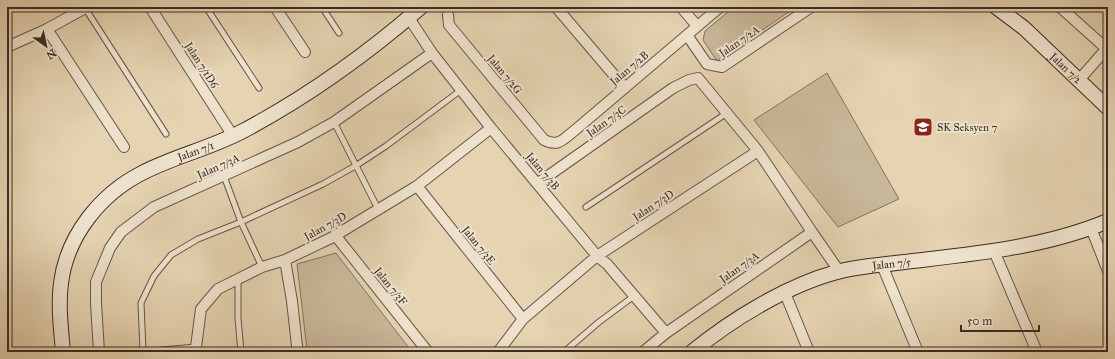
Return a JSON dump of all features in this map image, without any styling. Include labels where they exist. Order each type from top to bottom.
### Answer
[{"type":"street","name":"Jalan 7/1D6","points":[[150,7],[233,136]]},
{"type":"street","points":[[275,7],[305,52]]},
{"type":"street","name":"Jalan 7/1","points":[[63,352],[60,324],[61,283],[65,264],[71,247],[81,228],[97,206],[116,189],[142,173],[233,136],[288,105],[333,76],[422,7]]},
{"type":"street","points":[[556,7],[624,88]]},
{"type":"street","points":[[681,7],[697,26]]},
{"type":"street","name":"Jalan 7/2B","points":[[552,144],[557,144],[562,140],[720,7]]},
{"type":"street","name":"Jalan 7/2A","points":[[687,36],[708,64],[722,68],[811,7]]},
{"type":"street","name":"Jalan 7/2","points":[[996,7],[1024,28],[1108,108]]},
{"type":"street","name":"Jalan 7/2","points":[[1007,7],[1024,28]]},
{"type":"street","points":[[1060,7],[1107,49],[1079,80]]},
{"type":"street","points":[[7,46],[47,29],[86,8]]},
{"type":"street","name":"Jalan 7/2G","points":[[448,14],[449,25],[544,140],[552,144]]},
{"type":"street","name":"Jalan 7/3B","points":[[409,18],[432,53],[491,128],[597,256],[607,264],[666,333]]},
{"type":"street","points":[[47,29],[124,147]]},
{"type":"street","name":"Jalan 7/3A","points":[[99,352],[96,282],[110,248],[121,232],[154,207],[298,142],[334,122],[432,53]]},
{"type":"street","name":"Jalan 7/3C","points":[[538,184],[673,88],[689,80],[698,78],[727,113]]},
{"type":"street","points":[[727,113],[758,151],[839,272]]},
{"type":"street","name":"Jalan 7/3D","points":[[197,350],[201,309],[218,289],[262,267],[285,260],[335,235],[417,186],[491,128]]},
{"type":"street","name":"Jalan 7/3D","points":[[502,351],[523,319],[597,256],[758,151]]},
{"type":"street","name":"Jalan 7/3E","points":[[417,186],[523,319]]},
{"type":"street","name":"Jalan 7/5","points":[[692,352],[731,323],[811,280],[839,272],[882,265],[994,251],[1058,238],[1108,221]]},
{"type":"street","points":[[1091,228],[1108,271]]},
{"type":"street","name":"Jalan 7/3A","points":[[643,352],[666,333],[812,232]]},
{"type":"street","name":"Jalan 7/3F","points":[[335,235],[428,352]]},
{"type":"street","points":[[994,251],[1037,352]]},
{"type":"street","points":[[285,260],[299,352]]},
{"type":"street","points":[[882,265],[918,352]]},
{"type":"street","points":[[785,293],[809,352]]},
{"type":"lane","points":[[206,7],[259,88]]},
{"type":"lane","points":[[322,7],[339,33]]},
{"type":"lane","points":[[86,8],[166,134]]},
{"type":"lane","points":[[143,352],[141,304],[154,276],[171,255],[198,240],[323,184],[357,165],[386,146],[461,90]]},
{"type":"lane","points":[[586,207],[727,113]]},
{"type":"lane","points":[[334,122],[378,208]]},
{"type":"lane","points":[[224,176],[241,222],[262,267]]},
{"type":"lane","points":[[238,279],[238,318],[241,352]]},
{"type":"lane","points":[[564,352],[599,322],[634,296]]},
{"type":"lane","points":[[138,352],[197,350]]},
{"type":"shaded area","points":[[734,7],[796,7],[717,61],[703,40],[705,31]]},
{"type":"shaded area","points":[[827,73],[899,199],[838,227],[754,120]]},
{"type":"shaded area","points":[[336,253],[412,352],[309,352],[307,350],[297,264]]},
{"type":"place","name":"SK Seksyen 7","points":[[923,127]]}]
